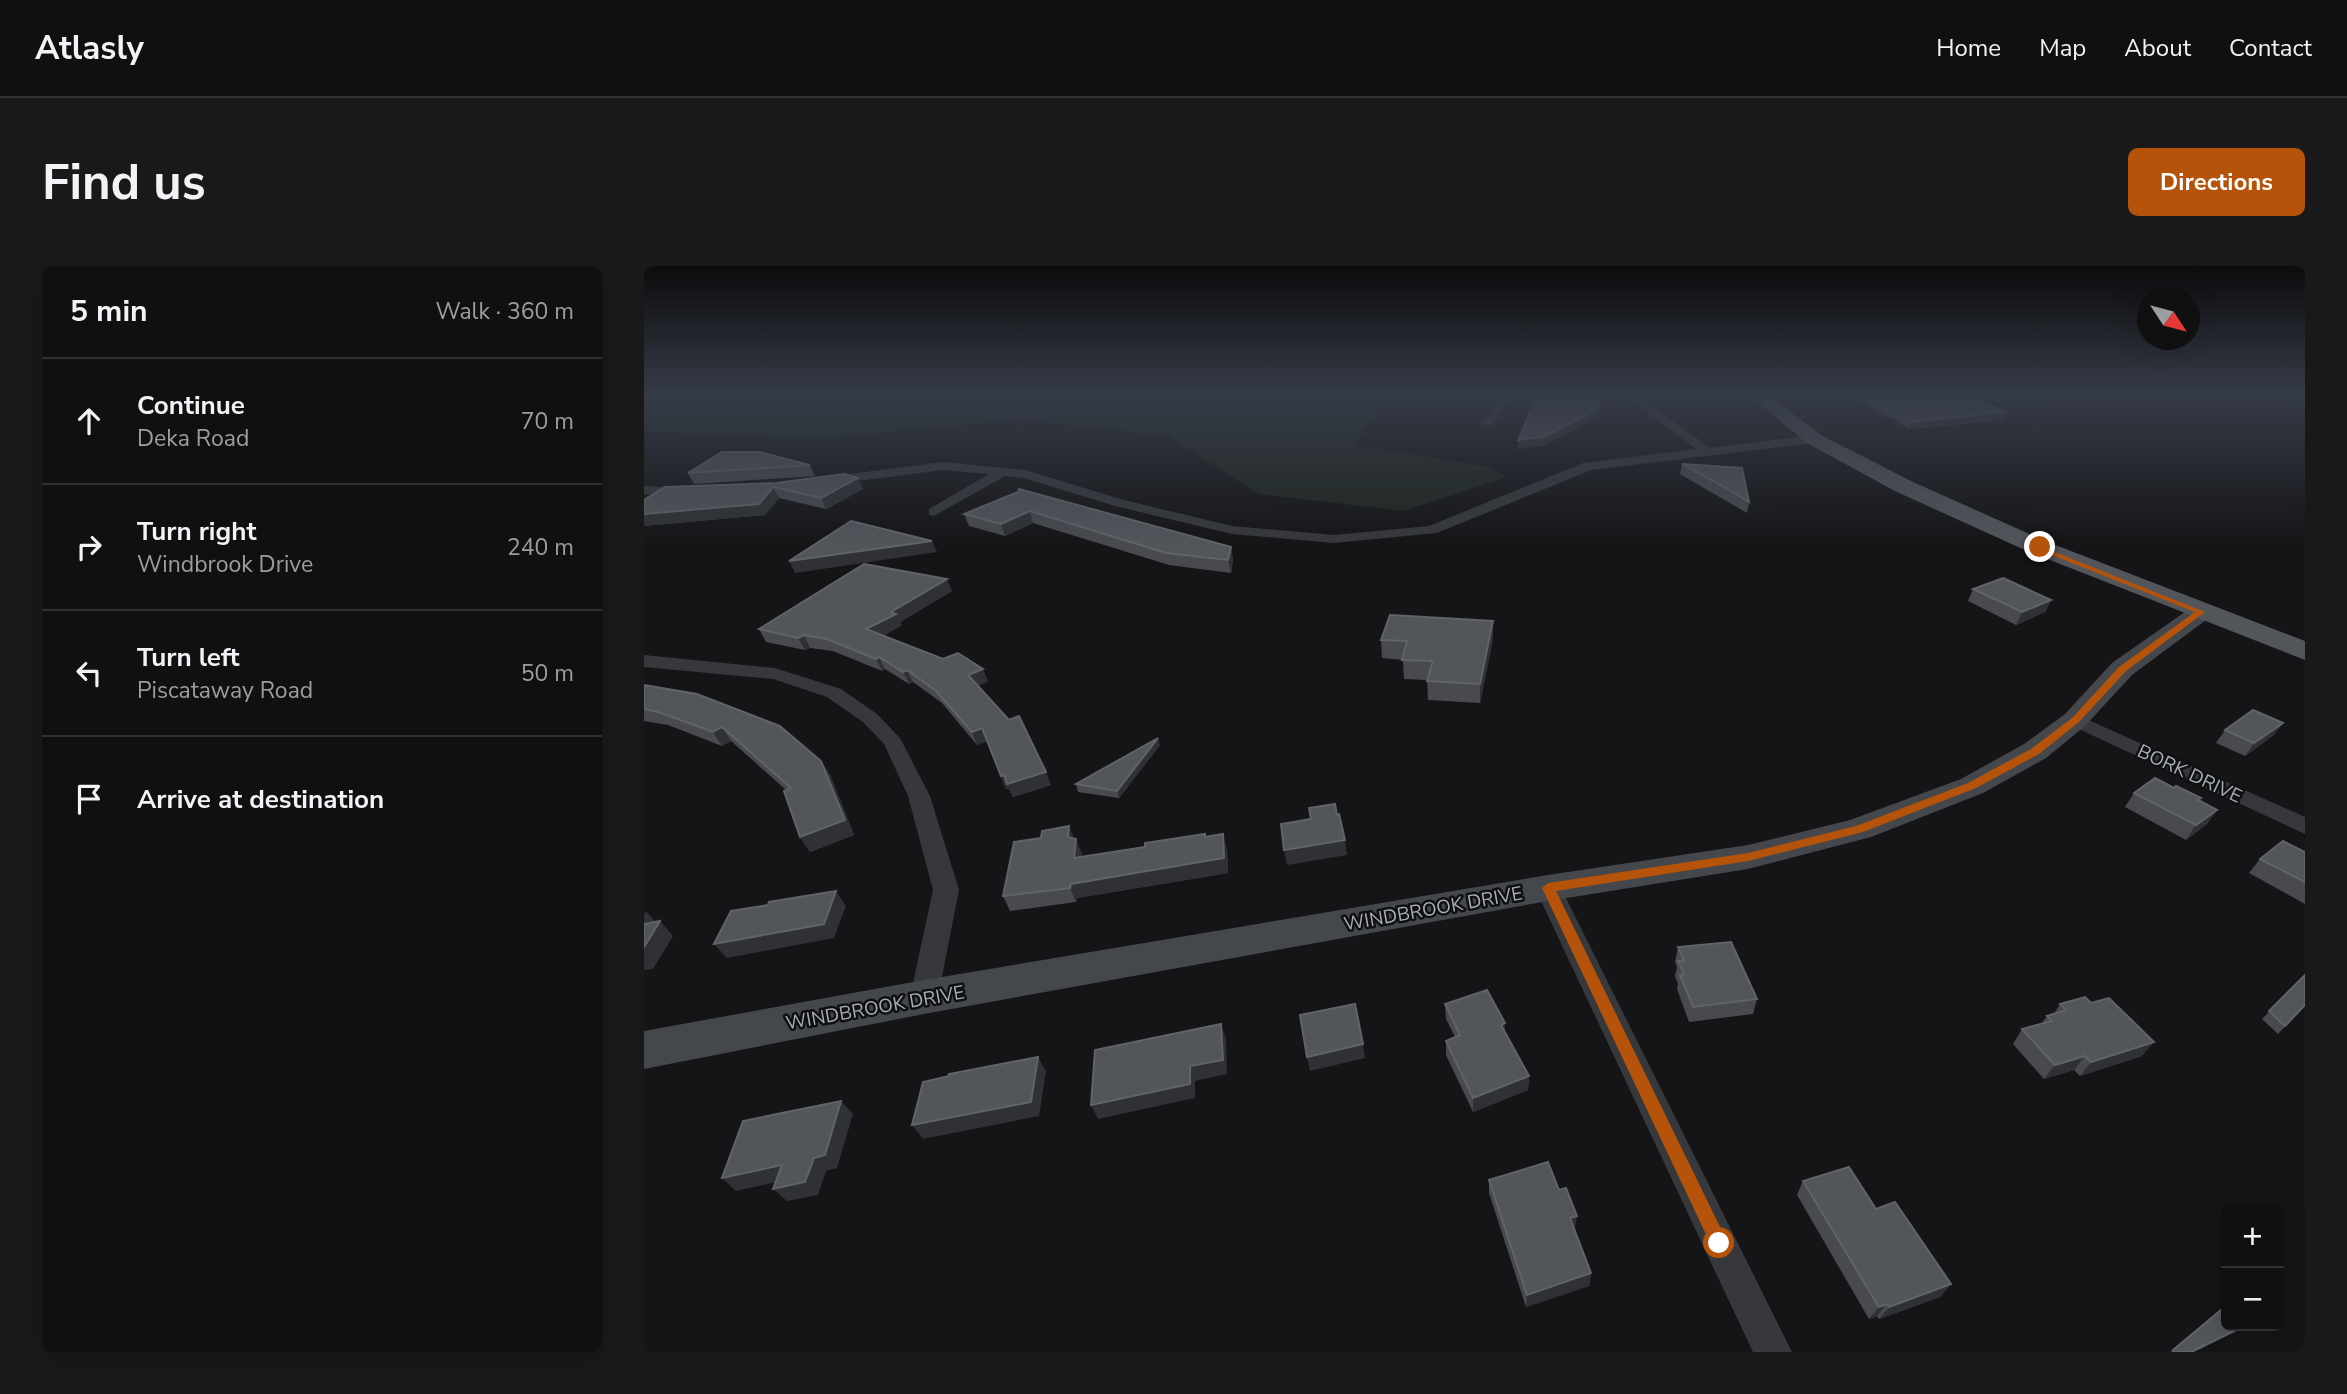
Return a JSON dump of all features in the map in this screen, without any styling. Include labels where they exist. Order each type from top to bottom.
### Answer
[{"type":"main road","points":[[1823,444],[1903,486],[2036,546],[2305,651]]},
{"type":"street","points":[[1696,444],[1706,451]]},
{"type":"street","points":[[808,484],[943,466],[1025,474],[1120,503],[1232,530],[1334,539],[1432,530],[1588,466],[1772,444]]},
{"type":"street","points":[[934,512],[1003,472]]},
{"type":"street","points":[[644,489],[699,491]]},
{"type":"street","name":"WINDBROOK DRIVE","points":[[644,1050],[924,997],[1548,888],[1748,857],[1859,829],[1972,786],[2035,751],[2075,720],[2122,669],[2201,612]]},
{"type":"street","points":[[644,661],[775,674],[834,693],[870,718],[893,742],[919,796],[946,890],[924,997]]},
{"type":"street","name":"BORK DRIVE","points":[[2075,720],[2305,826]]},
{"type":"street","points":[[1548,888],[1773,1352]]},
{"type":"shaded area","points":[[1180,444],[1356,444],[1488,467],[1507,477],[1404,511],[1259,494]]},
{"type":"building","points":[[722,452],[759,452],[810,465],[688,473]]},
{"type":"building","points":[[1682,464],[1742,468],[1749,502],[1724,487]]},
{"type":"building","points":[[844,474],[858,478],[821,498],[773,487],[759,504],[644,514],[644,500],[665,487],[776,483]]},
{"type":"building","points":[[1019,489],[1231,547],[1228,560],[1166,553],[1030,511],[1001,524],[964,514],[1018,492]]},
{"type":"building","points":[[851,521],[932,541],[789,561]]},
{"type":"building","points":[[864,564],[947,579],[891,612],[896,614],[866,629],[943,659],[958,653],[983,669],[968,675],[1009,720],[1019,716],[1046,772],[1007,784],[1004,775],[1001,776],[982,728],[972,732],[936,691],[907,670],[903,672],[879,657],[876,659],[827,639],[804,635],[798,638],[759,629]]},
{"type":"building","points":[[2003,578],[2051,600],[2022,612],[1973,589]]},
{"type":"building","points":[[1390,615],[1493,621],[1480,684],[1427,681],[1433,661],[1402,660],[1407,641],[1381,640]]},
{"type":"building","points":[[644,685],[697,694],[780,726],[821,761],[845,820],[800,837],[784,791],[791,788],[722,727],[713,732],[644,709]]},
{"type":"building","points":[[2253,710],[2283,723],[2254,743],[2225,730]]},
{"type":"building","points":[[1158,738],[1117,791],[1076,784]]},
{"type":"building","points":[[2155,778],[2201,798],[2198,800],[2217,810],[2196,825],[2134,793]]},
{"type":"building","points":[[1335,804],[1345,840],[1284,850],[1281,824],[1311,819],[1309,808]]},
{"type":"building","points":[[1069,826],[1068,837],[1076,839],[1074,858],[1145,847],[1145,843],[1223,834],[1224,858],[1071,884],[1070,888],[1003,896],[1014,842],[1041,838],[1042,831]]},
{"type":"building","points":[[2283,841],[2305,852],[2305,882],[2260,859]]},
{"type":"building","points":[[836,891],[824,924],[714,944],[731,911]]},
{"type":"building","points":[[660,921],[644,947],[644,924]]},
{"type":"building","points":[[1731,942],[1757,999],[1693,1007],[1680,975],[1684,974],[1678,961],[1684,961],[1678,947]]},
{"type":"building","points":[[2305,975],[2305,1005],[2285,1026],[2269,1011]]},
{"type":"building","points":[[1487,990],[1505,1023],[1501,1025],[1529,1076],[1473,1098],[1446,1041],[1460,1035],[1445,1004]]},
{"type":"building","points":[[2085,997],[2091,1003],[2109,998],[2154,1042],[2091,1062],[2085,1056],[2055,1065],[2022,1029],[2052,1021],[2047,1016],[2066,1010],[2060,1004]]},
{"type":"building","points":[[1355,1004],[1363,1044],[1307,1057],[1300,1015]]},
{"type":"building","points":[[1221,1024],[1223,1060],[1190,1066],[1190,1084],[1091,1105],[1095,1050]]},
{"type":"building","points":[[1038,1057],[1031,1102],[912,1125],[923,1082],[949,1074]]},
{"type":"building","points":[[841,1101],[825,1155],[814,1158],[805,1182],[773,1189],[782,1165],[722,1178],[743,1121]]},
{"type":"building","points":[[1548,1162],[1559,1190],[1566,1188],[1577,1216],[1570,1218],[1591,1273],[1527,1295],[1489,1180]]},
{"type":"building","points":[[1849,1167],[1876,1209],[1895,1202],[1951,1284],[1889,1307],[1887,1304],[1879,1307],[1803,1181]]},
{"type":"building","points":[[2221,1310],[2221,1331],[2234,1331],[2191,1352],[2173,1350]]},
{"type":"route","points":[[1719,1243],[1548,888],[1748,857],[1859,829],[1972,786],[2035,751],[2075,720],[2122,669],[2201,612],[2040,547]]}]
